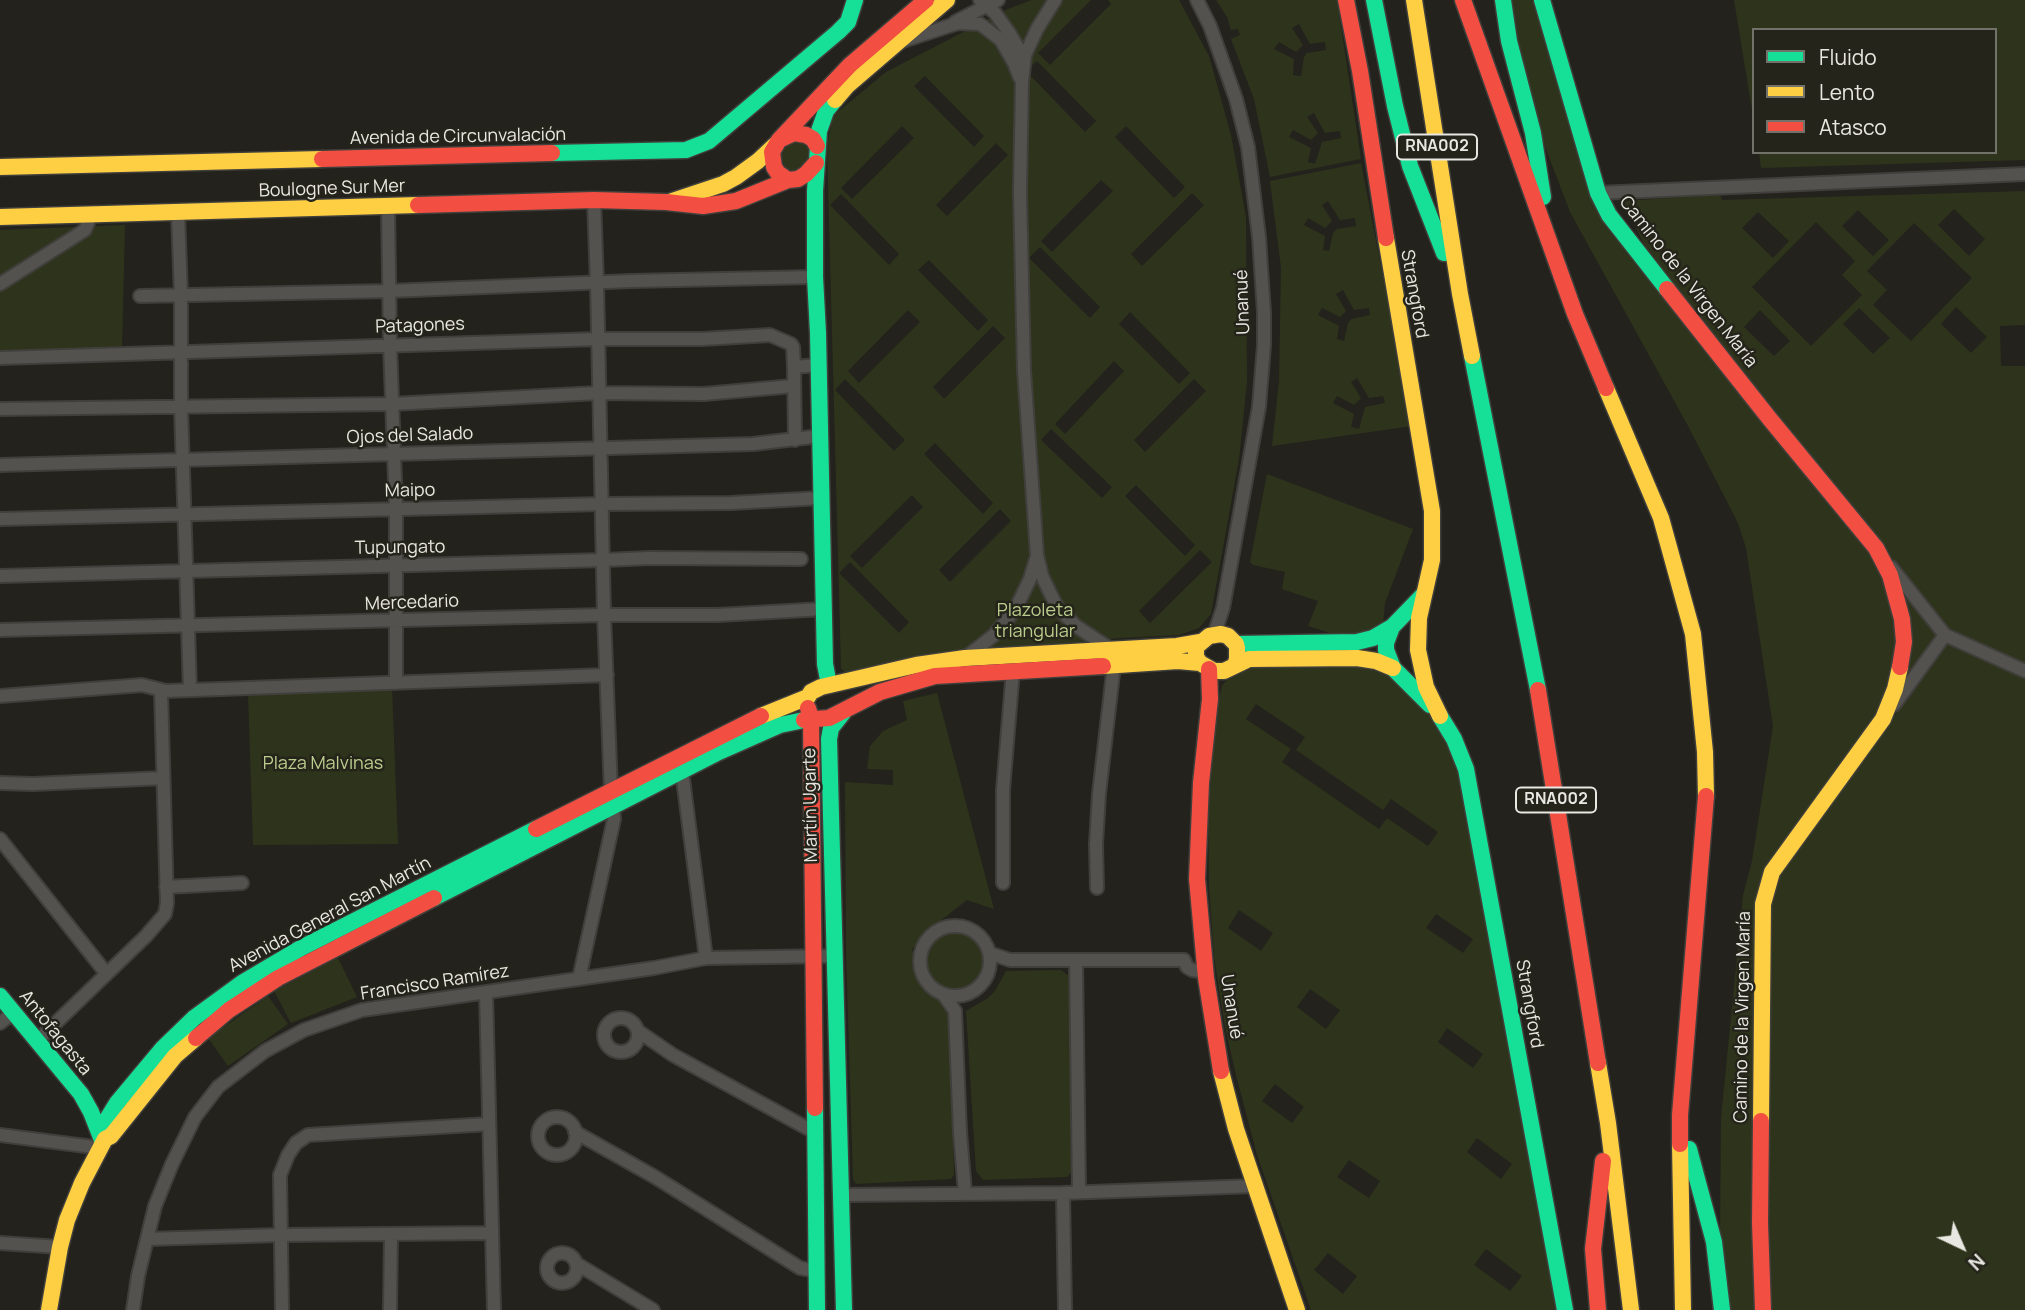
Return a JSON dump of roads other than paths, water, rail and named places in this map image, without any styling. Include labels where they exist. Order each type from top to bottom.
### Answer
[{"type":"main road","name":"Avenida de Circunvalación","points":[[0,167],[686,150],[709,141],[838,32],[848,22],[855,0]]},
{"type":"main road","name":"Boulogne Sur Mer","points":[[666,202],[723,184],[758,161],[850,65],[926,0]]},
{"type":"main road","points":[[844,712],[848,698],[845,691],[830,685],[825,664],[815,277],[815,191],[819,131],[826,110],[847,86],[947,0]]},
{"type":"main road","name":"Strangford","points":[[1346,0],[1432,511],[1432,560],[1423,594],[1417,634],[1418,650],[1426,687],[1437,712],[1454,739],[1466,769],[1564,1310]]},
{"type":"main road","points":[[1374,0],[1410,166],[1460,294]]},
{"type":"main road","name":"RNA002","points":[[1414,0],[1460,294],[1534,663],[1608,1124],[1631,1310]]},
{"type":"main road","points":[[1463,0],[1575,314],[1661,518],[1693,634],[1705,752],[1706,790],[1680,1115],[1683,1310]]},
{"type":"main road","points":[[1503,0],[1509,41],[1533,133],[1553,256]]},
{"type":"main road","name":"Camino de la Virgen María","points":[[1542,0],[1598,194],[1609,215],[1876,548],[1890,575],[1902,619],[1904,642],[1895,689],[1883,719],[1780,859],[1772,872],[1763,904],[1760,1223],[1763,1310]]},
{"type":"main road","points":[[815,191],[810,185],[790,180],[778,173],[774,167],[772,152],[777,142],[799,132],[813,139],[817,146]]},
{"type":"main road","points":[[790,180],[806,174],[816,163]]},
{"type":"main road","name":"Boulogne Sur Mer","points":[[0,218],[594,200],[703,206],[736,201],[790,180]]},
{"type":"main road","name":"Strangford","points":[[1392,627],[1423,594]]},
{"type":"main road","points":[[1392,627],[1386,650],[1393,668]]},
{"type":"main road","name":"Avenida General San Martín","points":[[103,1144],[104,1124],[117,1103],[194,1018],[242,983],[301,948],[612,799],[682,771],[755,735],[780,725],[811,718],[829,718],[880,692],[935,676],[1013,670],[1113,657],[1219,639],[1357,642],[1373,638],[1392,627]]},
{"type":"main road","points":[[1219,639],[1238,653],[1217,667],[1196,652],[1196,647],[1219,639]]},
{"type":"main road","name":"Avenida General San Martín","points":[[103,1144],[175,1056],[240,1002],[278,978],[612,799],[724,734],[808,697],[811,692],[916,665],[965,658],[1113,657],[1178,661],[1217,667],[1249,659],[1357,657],[1393,668]]},
{"type":"main road","name":"Unanué","points":[[1217,667],[1210,699],[1201,783],[1197,879],[1202,948],[1222,1074],[1236,1129],[1297,1310]]},
{"type":"main road","name":"Strangford","points":[[1393,668],[1437,712]]},
{"type":"main road","name":"Martín Ugarte","points":[[808,697],[811,718],[817,1310]]},
{"type":"main road","name":"Martín Ugarte","points":[[844,712],[836,720],[829,739],[844,1310]]},
{"type":"main road","name":"Antofagasta","points":[[0,996],[81,1094],[92,1112],[103,1144]]},
{"type":"main road","name":"Antofagasta","points":[[81,1094],[103,1102],[117,1103],[140,1099]]},
{"type":"main road","points":[[1680,1115],[1714,1242],[1722,1310]]},
{"type":"main road","points":[[1598,1310],[1593,1249],[1608,1124]]},
{"type":"main road","points":[[48,1310],[60,1247],[74,1203],[103,1144]]},
{"type":"street","points":[[1055,0],[1025,55],[1022,82],[1020,191],[1024,370],[1037,555],[1042,576],[1057,607],[1113,657],[1099,794],[1097,888]]},
{"type":"street","name":"Unanué","points":[[1197,0],[1210,26],[1236,99],[1248,147],[1254,183],[1263,292],[1264,345],[1259,407],[1219,639]]},
{"type":"street","points":[[895,44],[947,26],[989,2],[1017,46],[1022,82]]},
{"type":"street","points":[[947,26],[972,23],[980,24],[989,30],[1007,49],[1022,82]]},
{"type":"street","points":[[1598,194],[2025,174]]},
{"type":"street","points":[[579,979],[614,826],[604,615],[594,200]]},
{"type":"street","points":[[388,206],[396,509],[396,683]]},
{"type":"street","points":[[178,213],[190,690]]},
{"type":"street","points":[[0,284],[85,230],[91,215]]},
{"type":"street","points":[[140,296],[815,277]]},
{"type":"street","name":"Patagones","points":[[0,358],[770,335],[791,344],[794,367]]},
{"type":"street","points":[[795,440],[794,367],[818,365]]},
{"type":"street","points":[[0,409],[393,404],[598,393],[704,394],[793,386]]},
{"type":"street","name":"Ojos del Salado","points":[[0,465],[753,444],[820,436]]},
{"type":"street","name":"Maipo","points":[[0,519],[731,503],[821,498]]},
{"type":"street","name":"Camino de la Virgen María","points":[[1876,548],[1945,635],[1883,719]]},
{"type":"street","points":[[965,658],[993,635],[1015,610],[1031,579],[1037,555]]},
{"type":"street","name":"Tupungato","points":[[0,576],[650,558],[801,559]]},
{"type":"street","name":"Mercedario","points":[[0,630],[604,615],[718,615],[824,609]]},
{"type":"street","points":[[1945,635],[2025,671]]},
{"type":"street","points":[[1003,883],[1003,790],[1013,670]]},
{"type":"street","points":[[0,696],[142,685],[161,691],[607,675]]},
{"type":"street","points":[[37,1041],[161,920],[167,908],[161,691]]},
{"type":"street","points":[[682,771],[706,958]]},
{"type":"street","points":[[0,783],[163,778]]},
{"type":"street","points":[[0,839],[106,973]]},
{"type":"street","points":[[166,887],[242,883]]},
{"type":"street","points":[[956,1011],[944,995],[927,983],[919,964],[920,953],[930,935],[949,926],[970,929],[985,943],[989,953],[985,979],[969,993],[956,1011],[965,1194]]},
{"type":"street","points":[[1184,960],[1189,951],[1202,948]]},
{"type":"street","points":[[989,953],[1010,960],[1184,960]]},
{"type":"street","name":"Francisco Ramírez","points":[[133,1310],[138,1276],[155,1206],[195,1117],[218,1087],[265,1051],[304,1030],[362,1010],[654,968],[706,958],[834,956]]},
{"type":"street","points":[[985,979],[1010,960]]},
{"type":"street","points":[[1184,960],[1192,970],[1206,972]]},
{"type":"street","points":[[1076,961],[1079,1192]]},
{"type":"street","points":[[486,992],[494,1310]]},
{"type":"street","points":[[944,995],[969,993]]},
{"type":"street","points":[[0,1023],[13,1013]]},
{"type":"street","points":[[638,1031],[673,1055],[816,1133]]},
{"type":"street","points":[[282,1310],[279,1175],[296,1143],[308,1135],[489,1124]]},
{"type":"street","points":[[575,1132],[655,1177],[800,1268],[816,1271]]},
{"type":"street","points":[[0,1135],[103,1144]]},
{"type":"street","points":[[842,1195],[1079,1192],[1255,1186]]},
{"type":"street","points":[[1063,1192],[1065,1310]]},
{"type":"street","points":[[147,1239],[492,1233]]},
{"type":"street","points":[[390,1310],[391,1235]]},
{"type":"street","points":[[0,1243],[60,1247]]},
{"type":"street","points":[[577,1264],[653,1310]]},
{"type":"park label","name":"Plazoleta triangular","points":[[1035,621]]},
{"type":"park label","name":"Plaza Malvinas","points":[[323,764]]}]
